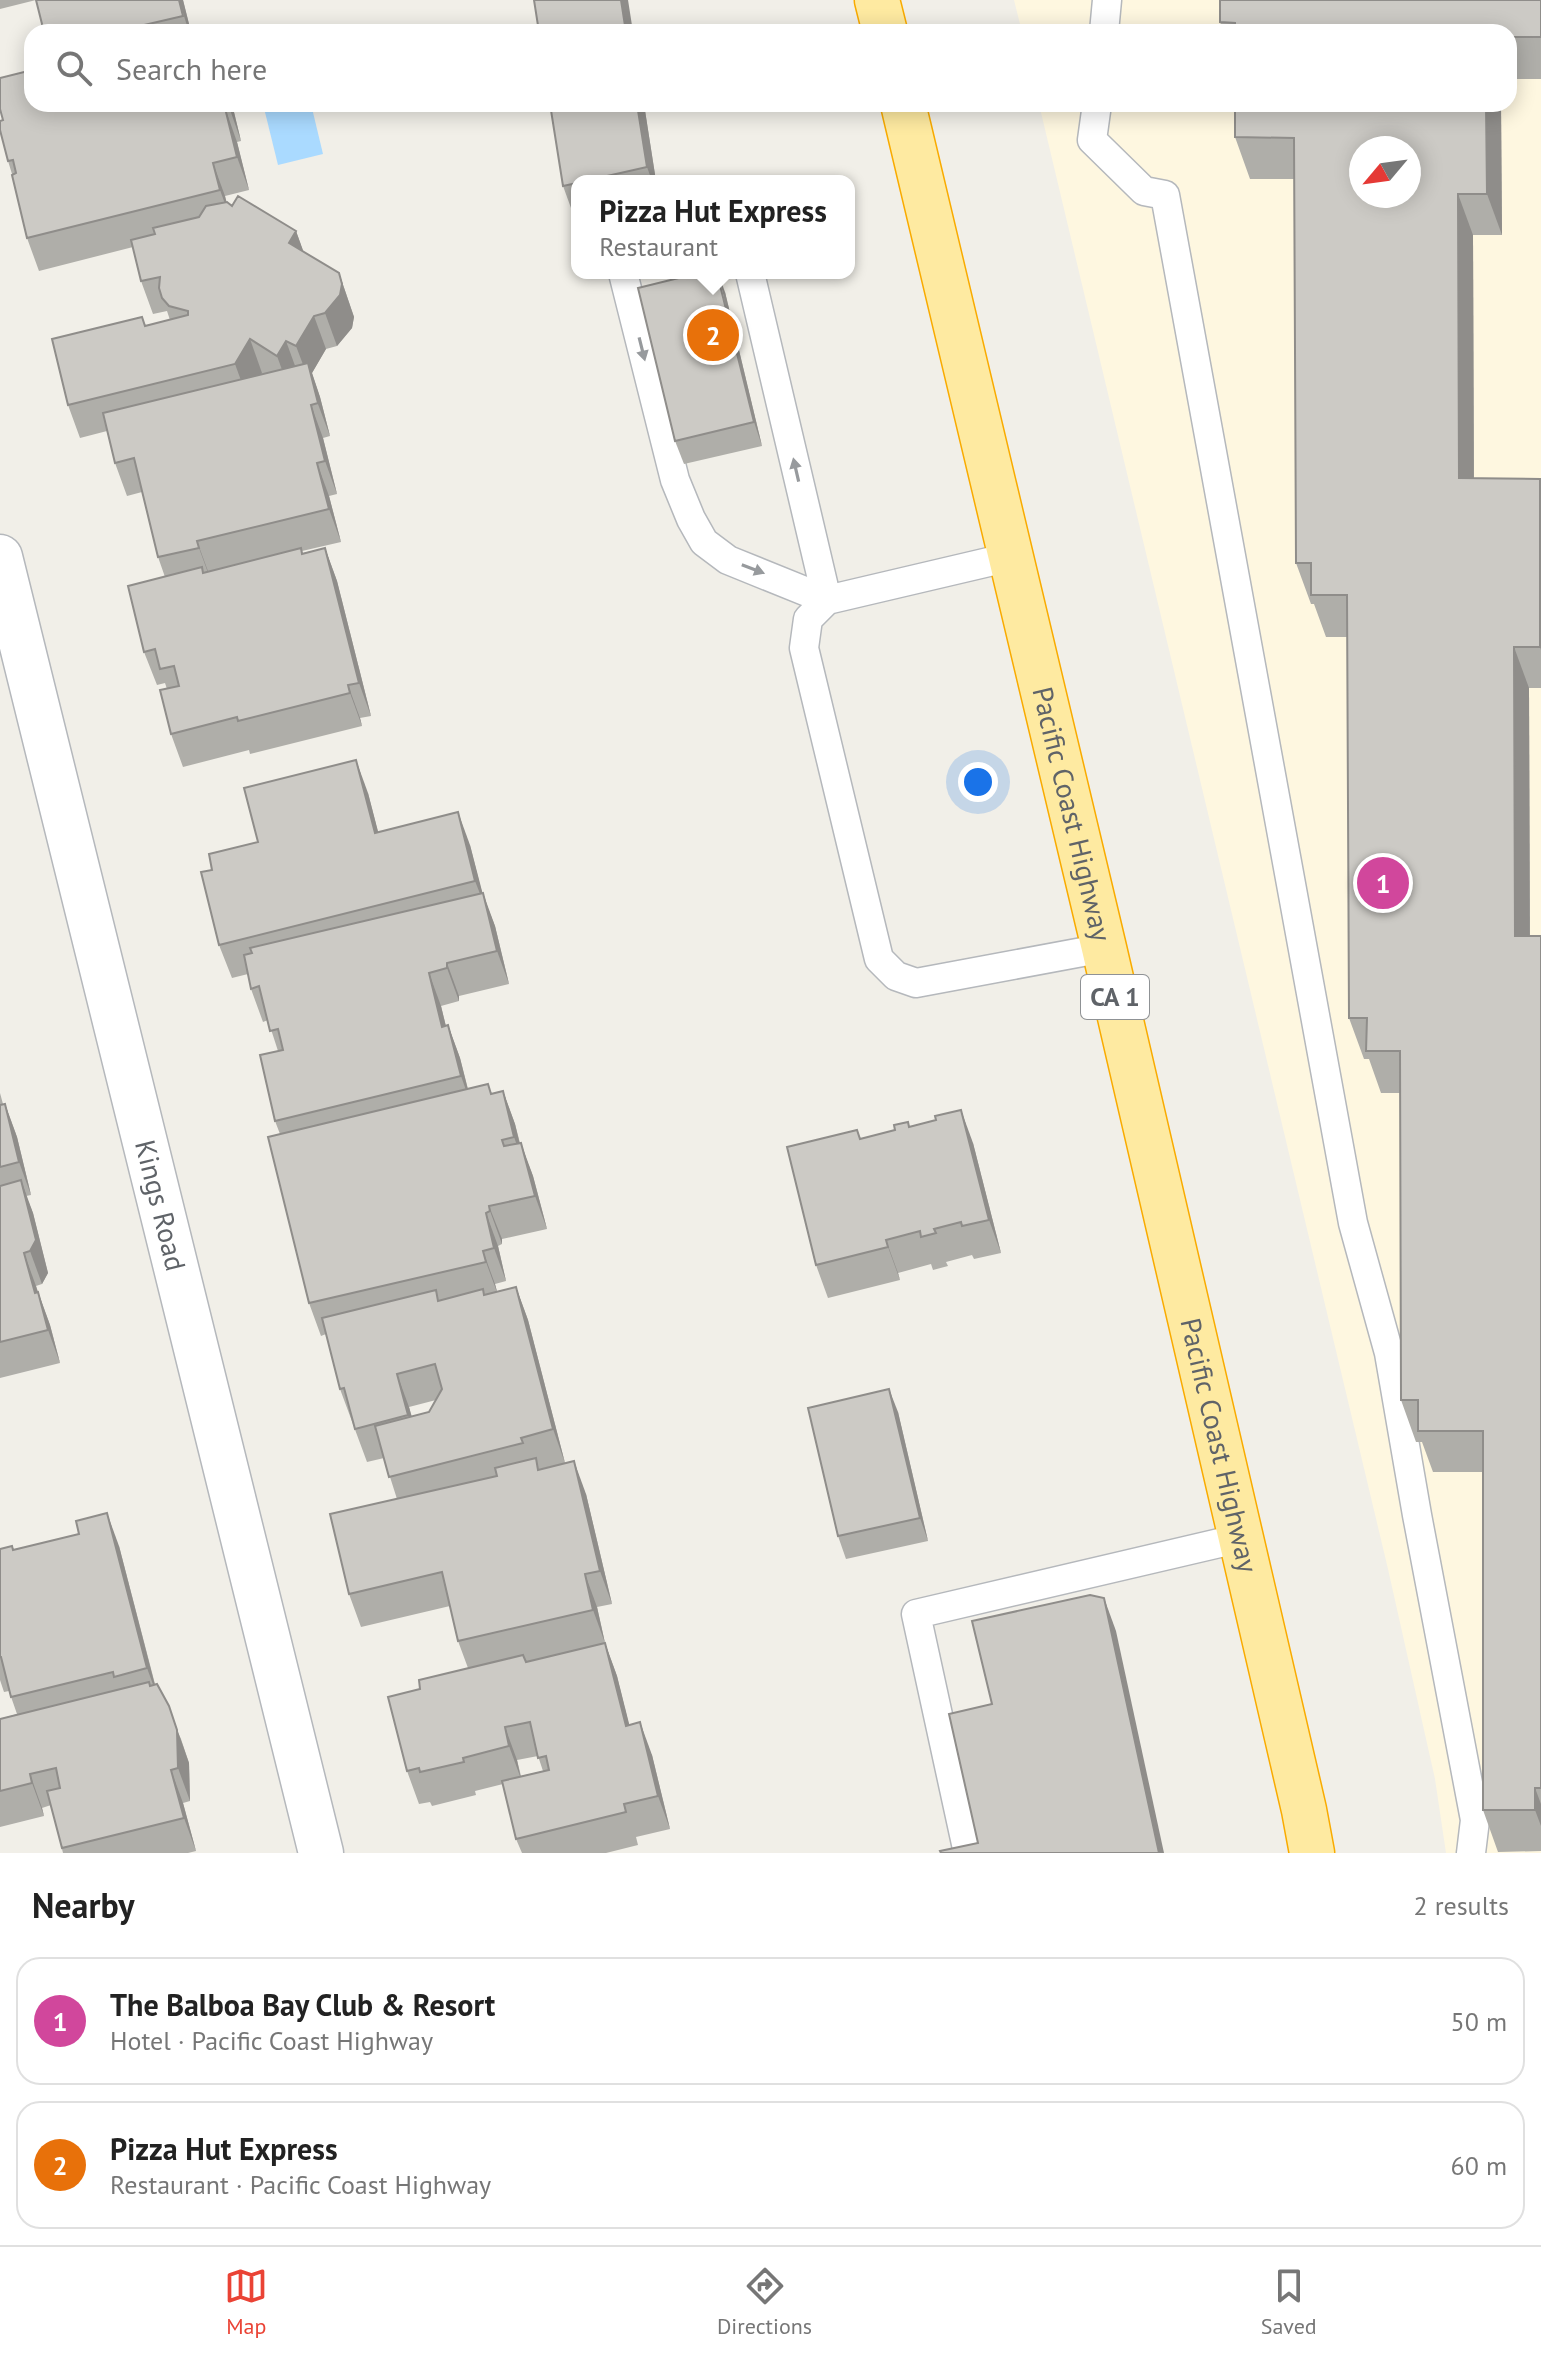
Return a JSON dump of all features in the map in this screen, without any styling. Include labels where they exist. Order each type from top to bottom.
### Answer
[{"type":"highway","points":[[877,0],[883,24]]},
{"type":"highway","name":"Pacific Coast Highway","points":[[905,112],[1104,948],[1312,1853]]},
{"type":"street","name":"Kings Road","points":[[0,557],[321,1853]]},
{"type":"lane","points":[[1105,24],[1107,0]]},
{"type":"lane","points":[[1096,112],[1092,140],[1144,191],[1165,195],[1353,1223],[1389,1353],[1475,1820],[1471,1853]]},
{"type":"lane","points":[[625,279],[675,480],[704,542],[728,560],[827,600]]},
{"type":"lane","points":[[751,279],[827,600]]},
{"type":"lane","points":[[1010,557],[827,600],[808,619],[804,648],[879,959],[896,976],[916,983],[1104,948]]},
{"type":"lane","points":[[968,1853],[916,1614],[1241,1538]]},
{"type":"shaded area","points":[[1014,0],[1541,0],[1541,1853],[1446,1853],[1435,1779],[1388,1569],[1041,112],[1517,112],[1517,24],[1020,24]]},
{"type":"water","points":[[265,112],[313,112],[323,154],[278,165]]},
{"type":"building","points":[[36,0],[179,0],[183,16],[148,24],[42,24]]},
{"type":"building","points":[[534,0],[621,0],[625,24],[538,24]]},
{"type":"building","points":[[1220,0],[1541,0],[1541,37],[1517,37],[1517,24],[1220,22]]},
{"type":"building","points":[[24,72],[24,112],[226,112],[237,157],[213,163],[220,190],[27,238],[12,175],[16,173],[13,160],[8,161],[0,130],[0,121],[3,120],[0,78]]},
{"type":"building","points":[[551,112],[638,112],[647,167],[612,175],[571,175],[571,184],[563,186]]},
{"type":"building","points":[[1235,112],[1486,112],[1487,194],[1458,194],[1459,478],[1540,479],[1540,647],[1514,647],[1515,936],[1541,936],[1541,1788],[1535,1788],[1535,1810],[1483,1810],[1483,1431],[1418,1431],[1418,1400],[1401,1400],[1400,1051],[1366,1051],[1367,1018],[1349,1018],[1347,595],[1311,595],[1311,563],[1296,563],[1294,138],[1235,137]]},
{"type":"building","points":[[238,196],[296,231],[289,243],[339,273],[342,284],[340,295],[325,313],[314,316],[296,346],[286,341],[277,356],[250,339],[235,364],[68,405],[52,339],[142,317],[145,326],[188,315],[188,311],[169,306],[162,298],[160,277],[141,281],[131,240],[155,234],[153,228],[199,217],[206,206],[227,202],[232,206]]},
{"type":"building","points":[[675,279],[718,279],[754,422],[675,441],[638,288]]},
{"type":"building","points":[[308,363],[318,403],[311,405],[325,461],[317,463],[329,509],[197,541],[199,548],[158,557],[134,458],[115,463],[103,413]]},
{"type":"building","points":[[301,548],[302,554],[325,548],[359,683],[348,685],[350,693],[171,734],[160,690],[179,686],[174,666],[160,669],[155,649],[144,652],[128,586],[202,567],[203,573]]},
{"type":"building","points":[[356,760],[375,833],[458,812],[475,881],[219,945],[201,872],[212,870],[209,854],[258,842],[244,788]]},
{"type":"building","points":[[483,893],[497,951],[447,963],[447,968],[429,973],[442,1027],[448,1025],[461,1076],[275,1121],[260,1055],[283,1050],[278,1029],[270,1031],[259,986],[251,989],[244,955],[252,953],[250,948]]},
{"type":"building","points":[[488,1084],[491,1094],[503,1091],[514,1137],[502,1140],[504,1146],[521,1143],[535,1196],[489,1206],[490,1211],[486,1213],[494,1248],[483,1251],[486,1262],[309,1303],[268,1137]]},
{"type":"building","points":[[5,1104],[19,1162],[0,1167],[0,1105]]},
{"type":"building","points":[[961,1110],[989,1220],[962,1226],[961,1222],[934,1229],[936,1233],[921,1237],[920,1231],[886,1240],[888,1247],[816,1265],[787,1147],[857,1130],[860,1139],[895,1130],[894,1125],[908,1122],[909,1127]]},
{"type":"building","points":[[21,1180],[36,1240],[30,1251],[24,1253],[48,1330],[0,1342],[0,1186]]},
{"type":"building","points":[[516,1287],[553,1429],[521,1438],[523,1443],[389,1477],[375,1426],[429,1412],[442,1389],[435,1364],[397,1374],[408,1415],[355,1429],[344,1388],[340,1389],[322,1318],[436,1290],[438,1301],[483,1289],[484,1295]]},
{"type":"building","points":[[889,1389],[920,1518],[838,1536],[808,1408]]},
{"type":"building","points":[[536,1458],[538,1470],[574,1461],[600,1571],[585,1574],[593,1610],[458,1641],[442,1572],[349,1594],[330,1514],[497,1476],[495,1468]]},
{"type":"building","points":[[107,1513],[147,1668],[114,1677],[113,1672],[11,1697],[0,1657],[0,1549],[12,1546],[13,1550],[79,1534],[76,1521]]},
{"type":"building","points":[[1090,1595],[1104,1598],[1159,1853],[941,1853],[978,1843],[949,1714],[992,1704],[972,1621]]},
{"type":"building","points":[[605,1643],[626,1726],[640,1722],[658,1796],[624,1804],[626,1812],[516,1839],[502,1781],[549,1770],[546,1756],[538,1758],[530,1722],[505,1727],[509,1746],[463,1758],[464,1762],[420,1772],[419,1768],[407,1771],[388,1697],[420,1689],[419,1680],[523,1655],[526,1662]]},
{"type":"building","points":[[149,1682],[150,1686],[157,1684],[177,1730],[178,1768],[171,1770],[184,1818],[62,1848],[47,1791],[60,1788],[56,1768],[30,1774],[32,1783],[0,1791],[0,1719]]},
{"type":"place","name":"Pizza Hut Express","points":[[713,335]]},
{"type":"place","name":"The Balboa Bay Club & Resort","points":[[1383,883]]}]
